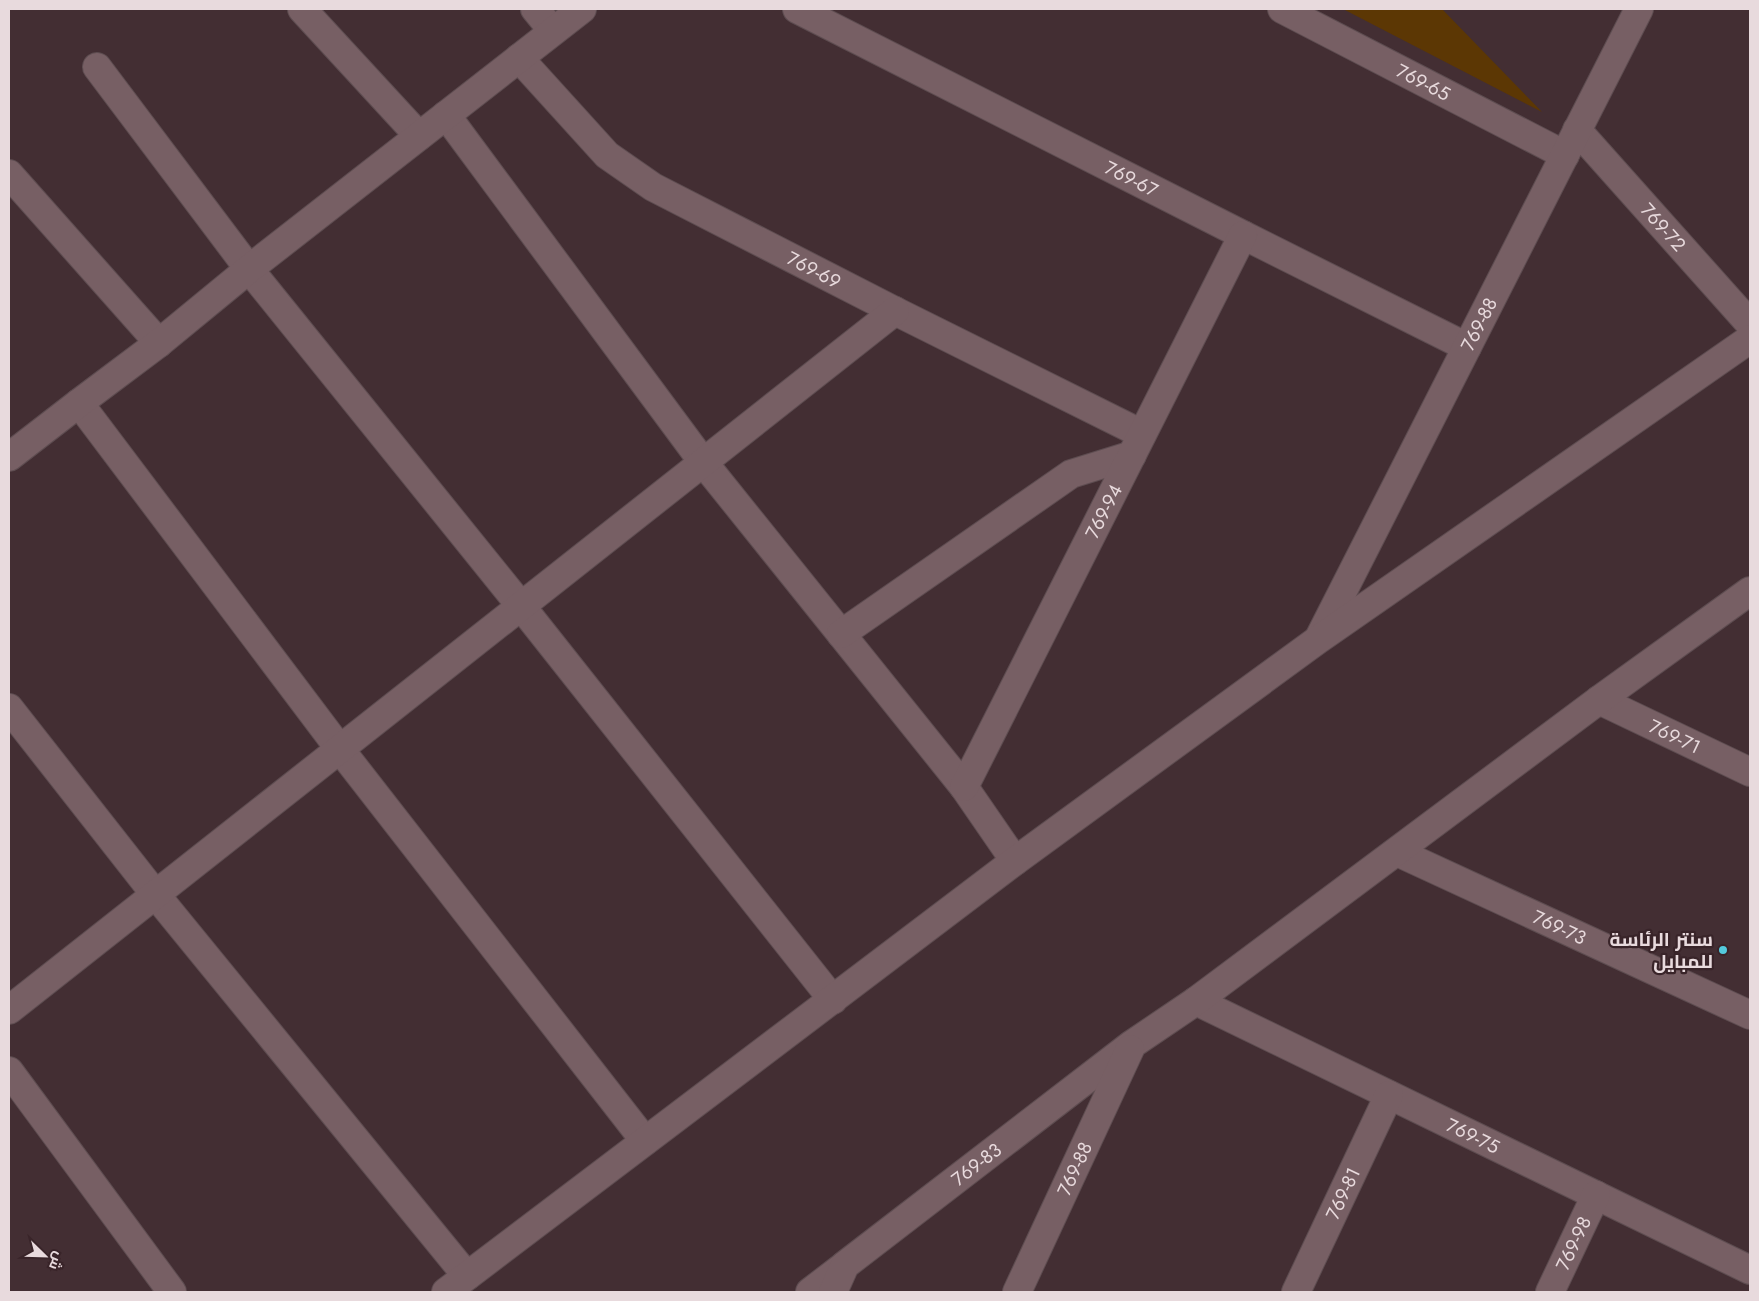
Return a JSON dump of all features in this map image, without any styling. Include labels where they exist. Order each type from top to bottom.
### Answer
[{"type":"street","points":[[302,9],[419,136]]},
{"type":"street","points":[[535,9],[553,31]]},
{"type":"street","points":[[9,457],[159,343],[249,269],[582,9]]},
{"type":"street","name":"769-67","points":[[797,9],[1467,347]]},
{"type":"street","name":"769-65","points":[[1282,9],[1564,155]]},
{"type":"street","name":"769-88","points":[[1318,639],[1638,9]]},
{"type":"street","name":"769-69","points":[[519,58],[607,155],[653,187],[894,311],[1137,444]]},
{"type":"street","points":[[98,67],[249,269],[521,606],[833,1000]]},
{"type":"street","points":[[446,114],[703,462],[964,787],[1015,861]]},
{"type":"street","name":"769-72","points":[[1577,130],[1750,324]]},
{"type":"street","points":[[9,174],[159,343]]},
{"type":"street","name":"769-94","points":[[964,787],[1242,235]]},
{"type":"street","points":[[9,1010],[894,311]]},
{"type":"street","points":[[9,708],[456,1284],[1015,861],[1318,639],[1750,340]]},
{"type":"street","points":[[78,403],[339,748],[645,1141]]},
{"type":"street","points":[[841,634],[1071,474],[1137,444]]},
{"type":"street","name":"769-83","points":[[833,1292],[845,1265],[1131,1045],[1196,1001],[1599,700],[1750,591]]},
{"type":"street","name":"769-71","points":[[1599,700],[1750,772]]},
{"type":"street","name":"769-73","points":[[1397,852],[1750,1015]]},
{"type":"street","name":"769-75","points":[[1196,1001],[1750,1270]]},
{"type":"street","name":"769-88","points":[[1017,1292],[1131,1045]]},
{"type":"street","points":[[9,1072],[172,1292]]},
{"type":"street","name":"769-81","points":[[1296,1292],[1389,1095]]},
{"type":"street","name":"769-98","points":[[1550,1292],[1596,1195]]},
{"type":"street","points":[[810,1292],[845,1265]]},
{"type":"shaded area","points":[[1343,9],[1442,9],[1542,112]]},
{"type":"place","name":"سنتر الرئاسة للمبايل","points":[[1723,950]]}]
